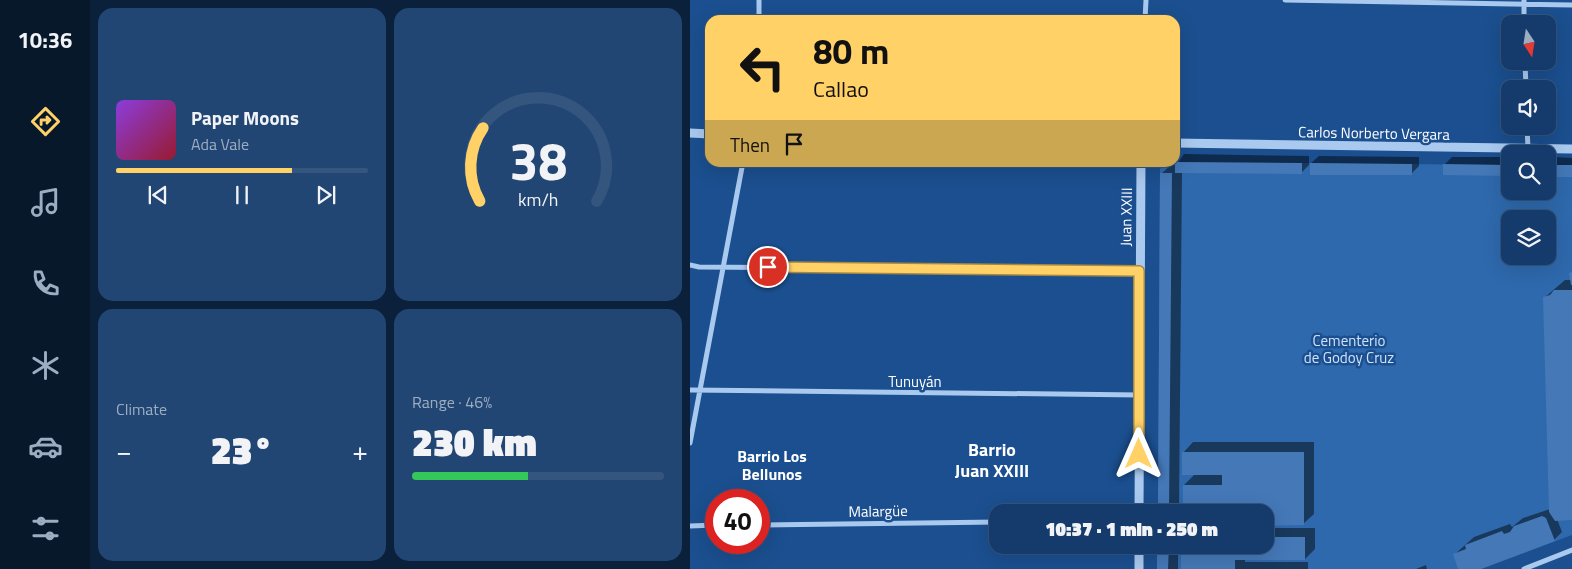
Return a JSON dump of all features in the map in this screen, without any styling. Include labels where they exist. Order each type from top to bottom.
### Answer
[{"type":"street","points":[[759,15],[760,0]]},
{"type":"street","points":[[1145,15],[1146,0]]},
{"type":"street","points":[[1285,0],[1572,4]]},
{"type":"street","points":[[1524,2],[1524,15]]},
{"type":"street","points":[[690,133],[705,134]]},
{"type":"street","name":"Carlos Norberto Vergara","points":[[1180,143],[1501,149]]},
{"type":"street","name":"Carlos Norberto Vergara","points":[[1556,149],[1572,149]]},
{"type":"street","points":[[690,443],[742,167]]},
{"type":"street","name":"Juan XXIII","points":[[1139,504],[1141,167]]},
{"type":"street","points":[[690,265],[723,268],[1139,271]]},
{"type":"street","name":"Tunuyán","points":[[690,390],[1140,395]]},
{"type":"street","name":"Malargüe","points":[[770,525],[989,522]]},
{"type":"street","points":[[690,526],[705,525]]},
{"type":"street","points":[[1524,569],[1572,550]]},
{"type":"street","points":[[1139,554],[1139,569]]},
{"type":"green space","name":"Cementerio de Godoy Cruz","points":[[1180,162],[1501,165],[1501,200],[1556,200],[1556,165],[1572,165],[1572,535],[1481,569],[1157,569],[1157,554],[1274,554],[1274,504],[1158,504],[1160,169],[1162,167],[1180,167]]},
{"type":"building","points":[[1180,162],[1302,163],[1302,174],[1175,173],[1175,167],[1180,167]]},
{"type":"building","points":[[1310,163],[1412,164],[1412,175],[1310,175]]},
{"type":"building","points":[[1443,164],[1501,165],[1501,176],[1443,175]]},
{"type":"building","points":[[1556,165],[1572,165],[1572,177],[1556,177]]},
{"type":"building","points":[[1160,173],[1172,173],[1169,504],[1158,504]]},
{"type":"building","points":[[1572,272],[1572,285],[1571,285],[1569,273]]},
{"type":"building","points":[[1554,290],[1572,290],[1572,520],[1555,521],[1549,512],[1543,297],[1550,295]]},
{"type":"building","points":[[1182,452],[1304,452],[1304,525],[1274,526],[1274,504],[1183,504],[1183,485],[1222,485],[1222,475],[1182,475]]},
{"type":"building","points":[[1542,516],[1546,518],[1555,541],[1481,569],[1458,569],[1453,554],[1466,549],[1465,545],[1502,531],[1504,534],[1510,532],[1514,526]]},
{"type":"building","points":[[1274,537],[1305,537],[1305,560],[1235,560],[1235,569],[1181,569],[1181,554],[1274,554]]},
{"type":"building","points":[[1157,554],[1169,554],[1168,569],[1157,569]]},
{"type":"district","name":"Barrio Juan XXIII","points":[[992,459]]},
{"type":"district","name":"Barrio Los Bellunos","points":[[772,465]]},
{"type":"route","points":[[768,267],[1139,271],[1139,454]]}]
